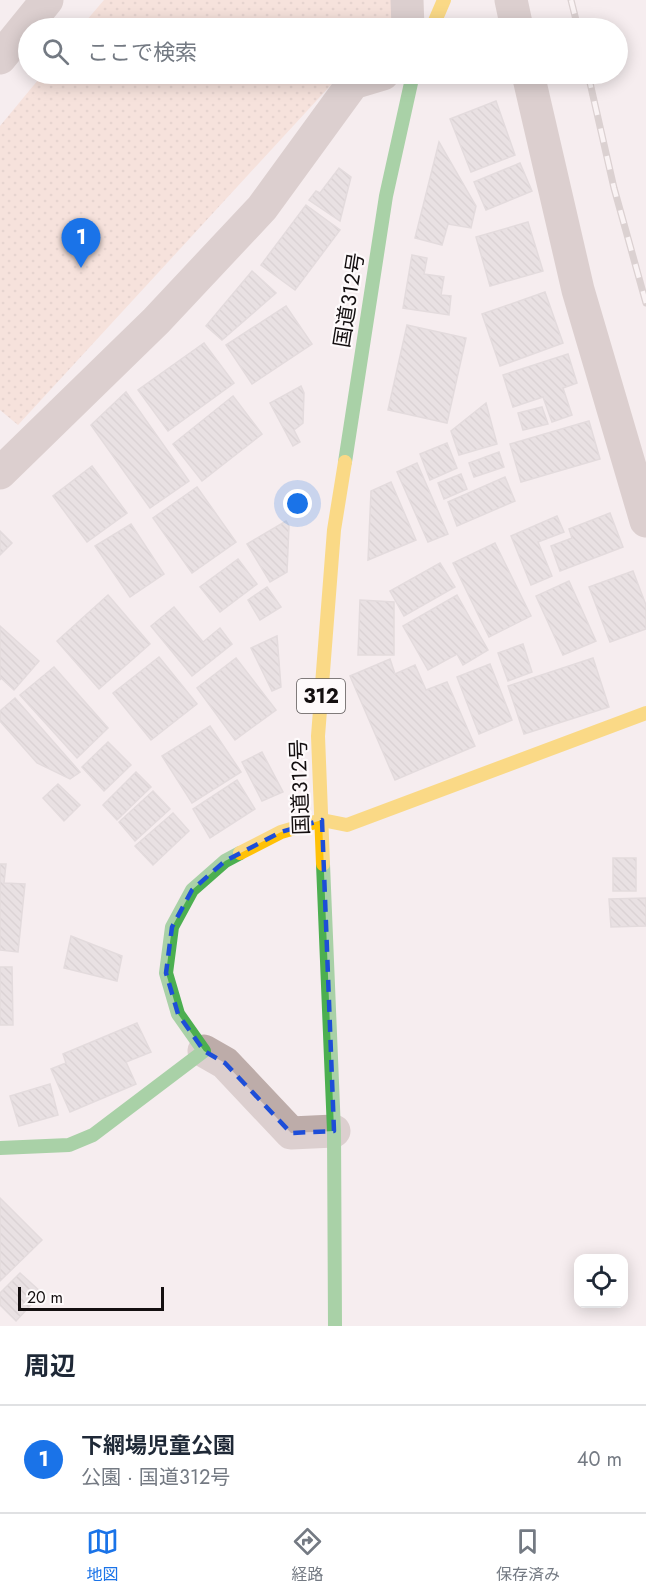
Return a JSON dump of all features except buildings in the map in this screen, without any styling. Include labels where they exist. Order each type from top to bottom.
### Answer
[{"type":"main road","points":[[436,18],[444,0]]},
{"type":"main road","name":"国道312号","points":[[335,1326],[334,1131],[318,736],[334,530],[386,196],[411,84]]},
{"type":"main road","points":[[0,1148],[69,1145],[93,1135],[204,1052],[178,1014],[166,973],[172,927],[192,890],[225,861],[281,832],[322,820],[347,825],[646,713]]},
{"type":"street","points":[[32,18],[46,0]]},
{"type":"street","points":[[407,0],[408,18]]},
{"type":"street","points":[[511,0],[515,18]]},
{"type":"street","points":[[0,58],[18,35]]},
{"type":"street","points":[[0,473],[156,321],[262,208],[352,84]]},
{"type":"street","points":[[530,84],[578,290],[646,521]]},
{"type":"street","points":[[204,1052],[225,1063],[291,1133],[334,1131]]},
{"type":"highlighted area","points":[[322,820],[334,1131],[291,1133],[225,1063],[204,1051],[178,1014],[166,973],[172,927],[192,890],[225,861],[281,832]]},
{"type":"shaded area","points":[[104,0],[391,0],[401,8],[392,18],[89,18]]},
{"type":"shaded area","points":[[35,84],[332,84],[18,425],[0,410],[0,126]]},
{"type":"railway","points":[[571,0],[576,18]]},
{"type":"railway","points":[[590,84],[614,188],[646,303]]},
{"type":"traffic: fast","points":[[345,462],[386,196],[411,84]]},
{"type":"traffic: fast","points":[[0,1148],[69,1145],[93,1135],[204,1051],[178,1014],[166,973],[172,927],[192,890],[225,861],[240,853]]},
{"type":"traffic: fast","points":[[323,864],[334,1131],[335,1326]]},
{"type":"traffic: slow","points":[[436,18],[444,0]]},
{"type":"traffic: slow","points":[[323,864],[318,736],[334,530],[345,462]]},
{"type":"traffic: slow","points":[[240,853],[281,832],[322,820],[347,825],[646,713]]},
{"type":"place","name":"下網場児童公園","points":[[81,268]]}]
